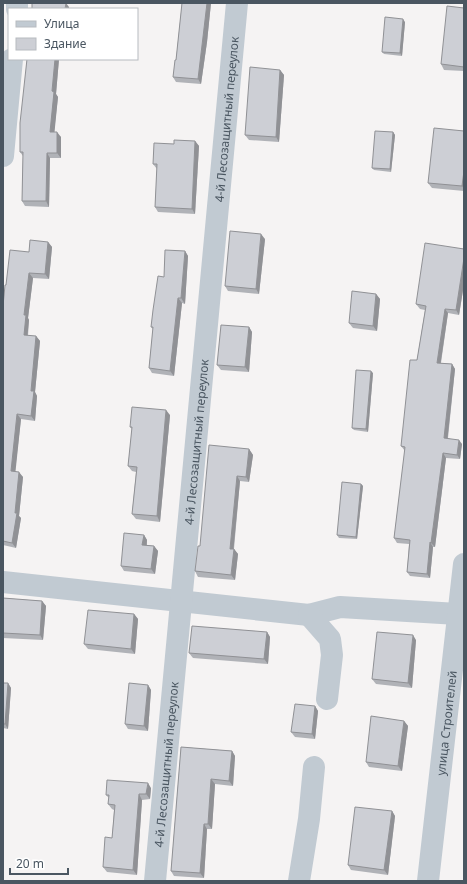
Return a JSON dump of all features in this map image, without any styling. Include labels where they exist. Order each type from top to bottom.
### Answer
[{"type":"street","name":"4-й Лесозащитный переулок","points":[[155,881],[237,3]]},
{"type":"street","points":[[3,156],[12,60]]},
{"type":"street","name":"улица Строителей","points":[[428,881],[464,564]]},
{"type":"street","points":[[3,582],[309,615],[340,607],[458,614]]},
{"type":"street","points":[[309,615],[330,639],[332,655],[327,699]]},
{"type":"street","points":[[299,881],[309,819],[314,767]]},
{"type":"building","points":[[32,3],[66,3],[65,8],[32,8]]},
{"type":"building","points":[[182,3],[207,3],[198,79],[173,77]]},
{"type":"building","points":[[447,6],[464,8],[464,67],[441,64]]},
{"type":"building","points":[[385,17],[403,19],[400,53],[382,52]]},
{"type":"building","points":[[27,60],[55,60],[52,91],[54,92],[50,132],[57,132],[57,153],[47,153],[46,201],[22,201],[23,152],[20,152],[20,123]]},
{"type":"building","points":[[250,67],[280,70],[276,137],[245,135]]},
{"type":"building","points":[[434,128],[464,131],[464,171],[462,186],[428,183]]},
{"type":"building","points":[[375,131],[393,132],[390,169],[372,168]]},
{"type":"building","points":[[174,140],[195,141],[192,209],[155,207],[157,164],[153,164],[154,143],[174,144]]},
{"type":"building","points":[[230,231],[261,234],[256,289],[225,286]]},
{"type":"building","points":[[30,240],[48,242],[45,274],[29,273],[24,315],[26,315],[24,335],[36,336],[31,391],[34,391],[31,416],[17,414],[11,471],[19,472],[15,513],[17,513],[12,543],[3,541],[3,306],[10,250],[29,252]]},
{"type":"building","points":[[425,243],[464,249],[456,310],[445,309],[437,363],[452,364],[444,438],[459,440],[457,455],[443,453],[431,543],[430,542],[427,574],[407,572],[410,540],[394,538],[405,447],[401,446],[410,360],[417,360],[426,306],[416,304]]},
{"type":"building","points":[[165,250],[185,251],[181,298],[178,298],[170,371],[149,368],[153,310],[158,276],[164,277]]},
{"type":"building","points":[[352,291],[376,294],[373,326],[349,323]]},
{"type":"building","points":[[221,325],[249,327],[245,367],[217,365]]},
{"type":"building","points":[[356,370],[371,371],[366,429],[352,428]]},
{"type":"building","points":[[132,407],[166,410],[157,516],[132,514],[137,467],[128,466],[132,427],[130,427]]},
{"type":"building","points":[[209,445],[249,449],[246,477],[237,476],[230,549],[234,549],[231,575],[195,571],[198,546],[200,546]]},
{"type":"building","points":[[342,482],[361,484],[356,537],[337,535]]},
{"type":"building","points":[[124,533],[144,535],[142,545],[154,546],[151,569],[121,566]]},
{"type":"building","points":[[3,598],[42,601],[40,635],[3,633]]},
{"type":"building","points":[[88,610],[134,614],[131,649],[84,644]]},
{"type":"building","points":[[192,626],[267,632],[264,659],[189,653]]},
{"type":"building","points":[[377,632],[413,635],[408,683],[372,679]]},
{"type":"building","points":[[3,683],[8,683],[5,724],[3,724]]},
{"type":"building","points":[[129,683],[148,685],[144,726],[125,724]]},
{"type":"building","points":[[295,704],[315,706],[312,734],[291,732]]},
{"type":"building","points":[[371,716],[404,721],[398,766],[366,762]]},
{"type":"building","points":[[181,747],[232,751],[229,781],[211,779],[208,824],[204,824],[200,873],[171,871]]},
{"type":"building","points":[[107,780],[148,783],[146,794],[139,794],[133,870],[103,867],[105,837],[112,838],[115,805],[108,804],[109,795],[106,795]]},
{"type":"building","points":[[355,807],[392,811],[384,870],[348,865]]}]
